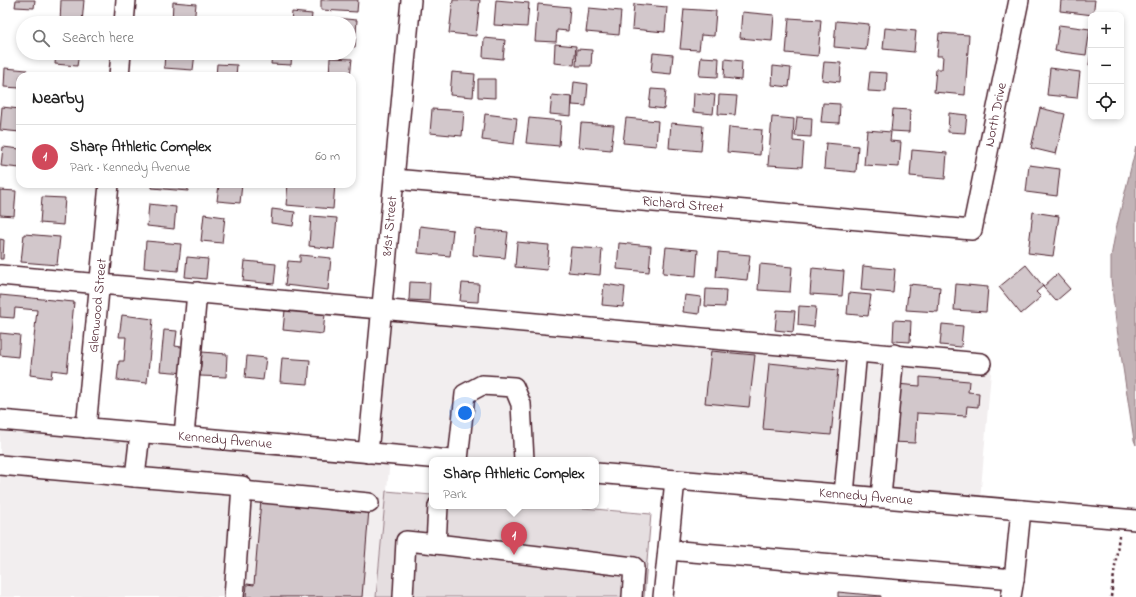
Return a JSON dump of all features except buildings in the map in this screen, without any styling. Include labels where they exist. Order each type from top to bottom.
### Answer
[{"type":"street","points":[[125,16],[126,0]]},
{"type":"street","name":"81st Street","points":[[368,453],[410,0]]},
{"type":"street","name":"North Drive","points":[[972,230],[1019,0]]},
{"type":"street","points":[[119,72],[120,60]]},
{"type":"street","name":"Richard Street","points":[[394,179],[972,230]]},
{"type":"street","name":"Glenwood Street","points":[[86,428],[109,188]]},
{"type":"street","points":[[0,275],[382,308],[981,363]]},
{"type":"street","points":[[184,436],[197,292]]},
{"type":"street","points":[[844,494],[857,351]]},
{"type":"street","points":[[882,498],[894,354]]},
{"type":"street","points":[[449,457],[465,394],[482,385],[514,387],[521,404],[524,457]]},
{"type":"street","name":"Kennedy Avenue","points":[[0,420],[429,458]]},
{"type":"street","points":[[135,477],[140,433]]},
{"type":"street","points":[[0,465],[242,486],[234,597]]},
{"type":"street","name":"Kennedy Avenue","points":[[599,473],[1129,519]]},
{"type":"street","points":[[663,597],[675,480]]},
{"type":"street","points":[[242,491],[369,503]]},
{"type":"street","points":[[436,544],[438,509]]},
{"type":"street","points":[[668,550],[1012,588],[1021,510]]},
{"type":"street","points":[[403,597],[406,541],[634,567],[632,597]]},
{"type":"path","points":[[1111,597],[1129,519]]},
{"type":"shaded area","points":[[1136,147],[1136,445],[1116,322],[1111,279],[1111,257],[1116,229]]},
{"type":"shaded area","points":[[386,305],[851,344],[992,361],[980,500],[599,468],[599,457],[466,457],[373,449]]},
{"type":"shaded area","points":[[0,425],[390,460],[376,597],[0,597]]},
{"type":"shaded area","points":[[386,491],[429,495],[429,509],[594,509],[651,514],[644,597],[376,597]]},
{"type":"place","name":"Sharp Athletic Complex","points":[[514,555]]}]
